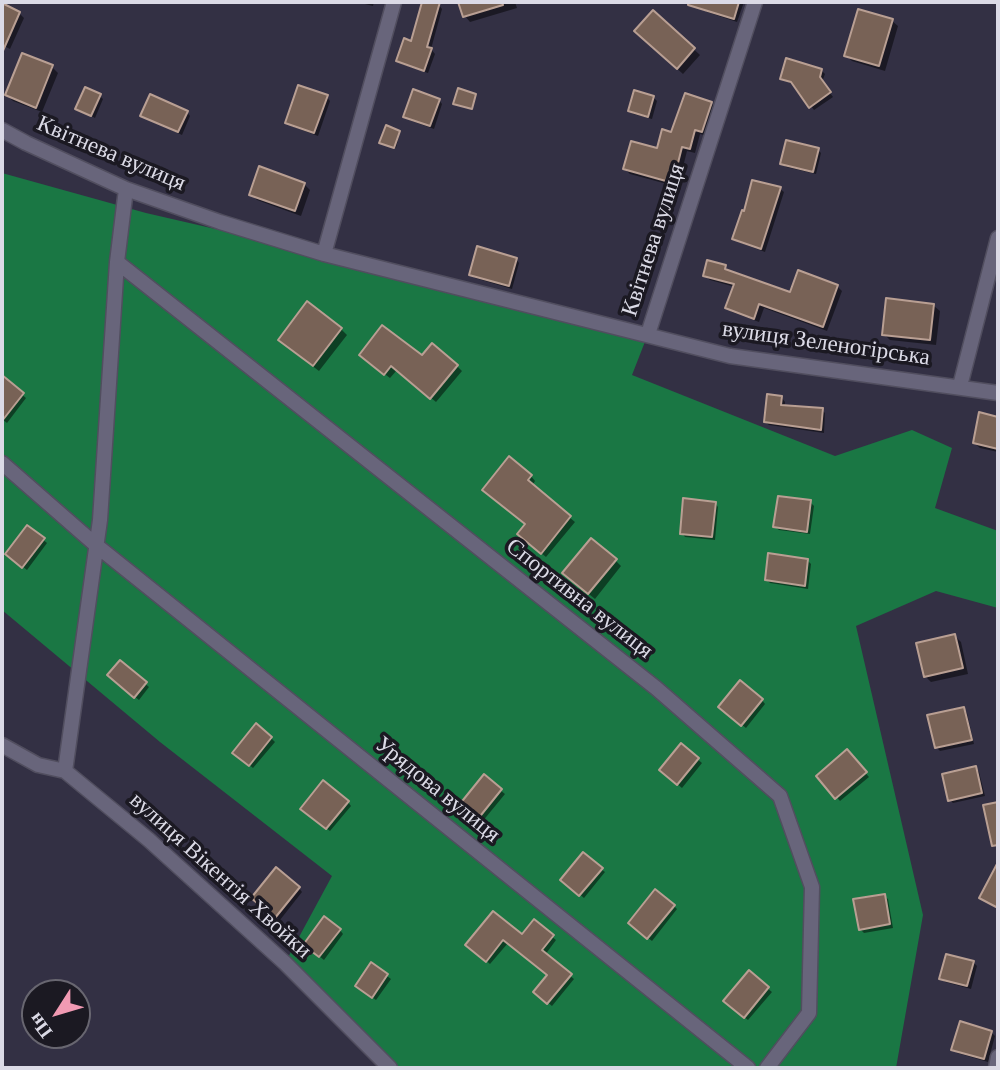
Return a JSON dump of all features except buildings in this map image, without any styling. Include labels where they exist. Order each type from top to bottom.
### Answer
[{"type":"street","points":[[324,254],[394,2]]},
{"type":"street","name":"Квітнева вулиця","points":[[2,130],[126,189],[220,222],[324,254],[648,334],[755,2]]},
{"type":"street","points":[[65,771],[97,546],[117,262],[126,189]]},
{"type":"street","points":[[960,386],[998,237]]},
{"type":"street","name":"Спортивна вулиця","points":[[117,262],[656,688],[780,796],[812,887],[808,1013],[767,1068]]},
{"type":"street","name":"вулиця Зеленогірська","points":[[648,334],[730,356],[998,393]]},
{"type":"street","name":"Урядова вулиця","points":[[2,463],[97,546],[747,1068]]},
{"type":"street","name":"вулиця Вікентія Хвойки","points":[[2,745],[38,765],[65,771],[149,840],[285,962],[390,1068]]},
{"type":"street","points":[[996,1068],[998,1057]]},
{"type":"green space","points":[[2,173],[146,213],[648,334],[632,375],[835,456],[912,430],[952,448],[935,508],[998,531],[998,608],[936,591],[856,626],[923,915],[896,1068],[395,1068],[285,963],[332,876],[160,742],[2,610]]}]
